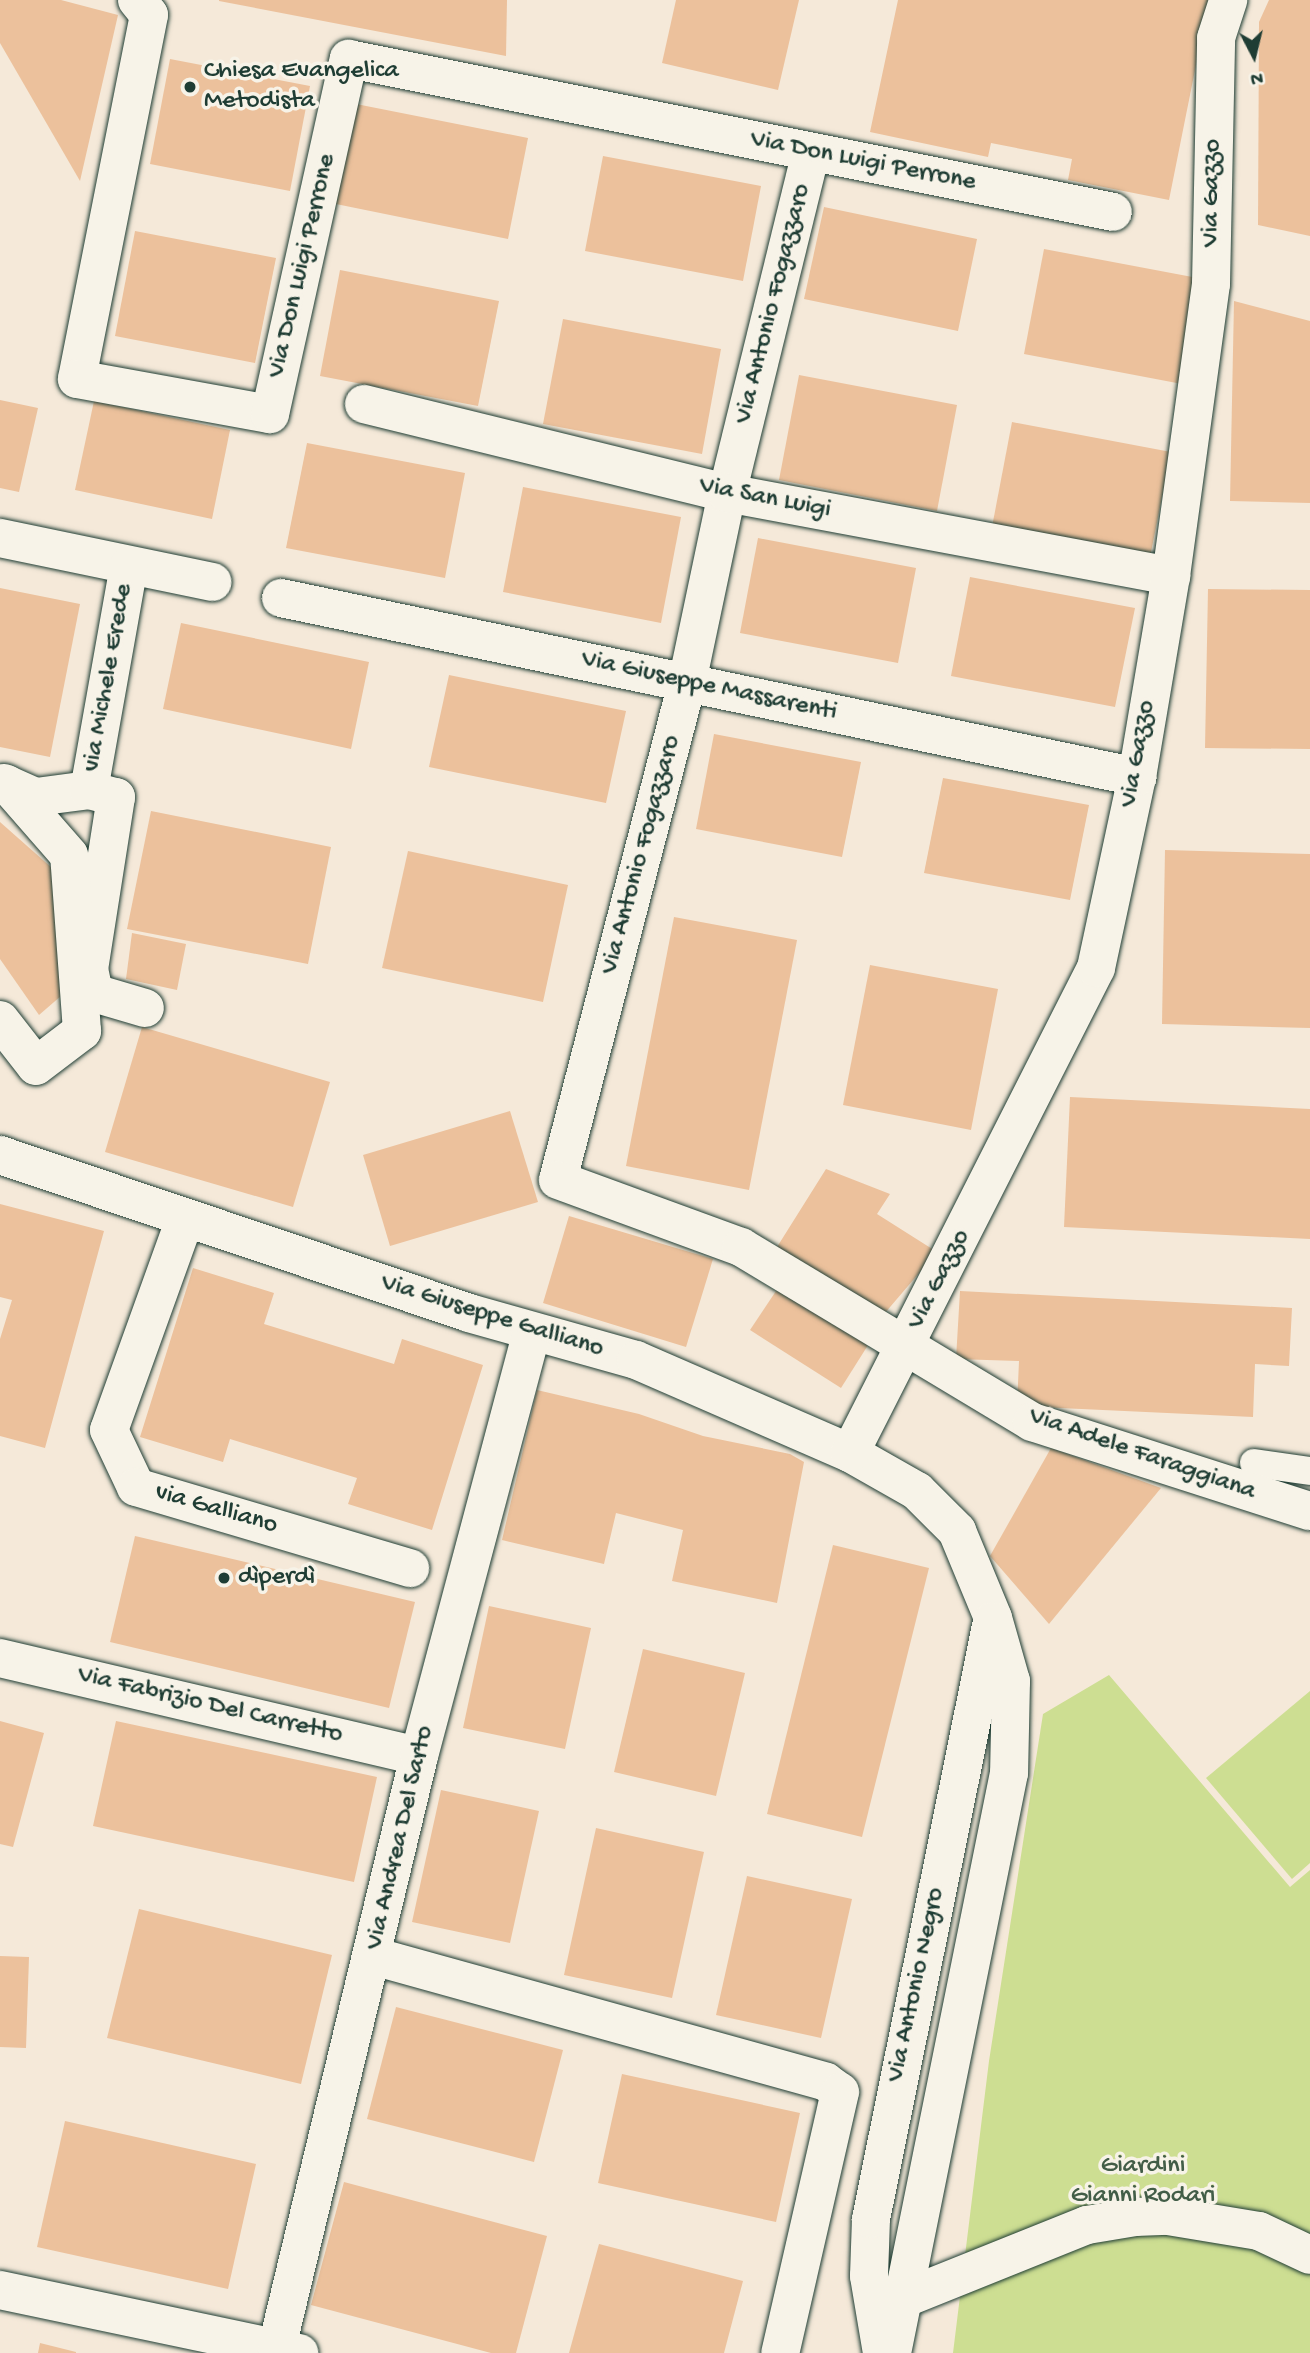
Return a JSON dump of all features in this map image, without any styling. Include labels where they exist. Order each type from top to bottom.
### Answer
[{"type":"street","name":"Via Don Luigi Perrone","points":[[137,0],[149,15],[77,379],[270,414],[349,60],[1113,212]]},
{"type":"street","name":"Via Gazzo","points":[[850,1453],[1096,968],[1137,776],[1171,576],[1211,284],[1216,38],[1228,0]]},
{"type":"street","name":"Via Antonio Fogazzaro","points":[[811,152],[727,493],[687,683],[558,1180],[741,1247],[906,1347]]},
{"type":"street","name":"Via San Luigi","points":[[364,404],[727,493],[1171,576]]},
{"type":"street","points":[[0,538],[212,582]]},
{"type":"street","name":"via Michele Erede","points":[[89,790],[129,566]]},
{"type":"street","name":"Via Giuseppe Massarenti","points":[[281,598],[1137,776]]},
{"type":"street","name":"via Michele Erede","points":[[4,783],[36,797],[89,790],[116,797],[89,969],[94,993],[145,1008]]},
{"type":"street","name":"via Michele Erede","points":[[0,1020],[36,1066],[82,1031],[69,855],[4,783]]},
{"type":"street","name":"Via Giuseppe Galliano","points":[[0,1155],[185,1219],[532,1332],[636,1360],[850,1453],[917,1491],[957,1531]]},
{"type":"street","name":"via Galliano","points":[[185,1219],[109,1430],[136,1487],[410,1568]]},
{"type":"street","name":"Via Andrea Del Sarto","points":[[0,2290],[288,2350],[419,1756],[532,1332]]},
{"type":"street","name":"Via Adele Faraggiana","points":[[906,1347],[1032,1423],[1310,1511]]},
{"type":"street","name":"Via Antonio Negro","points":[[892,2353],[900,2300],[1009,1773],[1011,1681],[993,1619],[957,1531]]},
{"type":"street","name":"Via Antonio Negro","points":[[882,2353],[869,2276],[871,2219],[993,1619]]},
{"type":"street","name":"Via Fabrizio Del Carretto","points":[[0,1658],[419,1756]]},
{"type":"street","points":[[373,1956],[826,2082],[840,2092],[780,2353]]},
{"type":"street","points":[[900,2300],[1087,2225],[1135,2217],[1168,2216],[1259,2231],[1310,2255]]},
{"type":"lane","points":[[1254,1463],[1310,1471]]},
{"type":"green space","name":"Giardini Gianni Rodari","points":[[1109,1675],[1290,1887],[1310,1870],[1310,2353],[953,2353],[989,2061],[1043,1714]]},
{"type":"green space","points":[[1310,1691],[1310,1863],[1292,1879],[1206,1778]]},
{"type":"building","points":[[0,0],[61,0],[118,15],[80,181],[0,43]]},
{"type":"building","points":[[219,0],[507,0],[506,56],[219,1]]},
{"type":"building","points":[[676,0],[799,0],[778,90],[662,63]]},
{"type":"building","points":[[898,0],[1209,0],[1169,200],[1068,180],[1072,159],[991,143],[988,157],[870,132]]},
{"type":"building","points":[[1269,0],[1310,0],[1310,236],[1258,225],[1259,22]]},
{"type":"building","points":[[170,59],[310,86],[290,191],[150,164]]},
{"type":"building","points":[[351,103],[528,138],[508,239],[331,203]]},
{"type":"building","points":[[603,156],[761,186],[743,281],[585,251]]},
{"type":"building","points":[[824,207],[977,239],[958,331],[804,299]]},
{"type":"building","points":[[135,231],[276,258],[255,363],[115,336]]},
{"type":"building","points":[[1044,249],[1203,279],[1182,384],[1024,354]]},
{"type":"building","points":[[340,270],[499,301],[478,406],[320,376]]},
{"type":"building","points":[[1234,301],[1310,321],[1310,503],[1230,501]]},
{"type":"building","points":[[563,319],[721,349],[702,454],[543,424]]},
{"type":"building","points":[[799,375],[957,405],[937,511],[779,480]]},
{"type":"building","points":[[0,400],[38,408],[19,492],[0,488]]},
{"type":"building","points":[[94,401],[230,430],[212,519],[75,490]]},
{"type":"building","points":[[1012,422],[1171,452],[1150,557],[992,527]]},
{"type":"building","points":[[307,443],[465,473],[445,578],[286,548]]},
{"type":"building","points":[[523,487],[681,517],[661,623],[503,592]]},
{"type":"building","points":[[758,538],[916,568],[898,663],[740,633]]},
{"type":"building","points":[[970,577],[1135,608],[1115,707],[951,676]]},
{"type":"building","points":[[0,588],[80,604],[50,757],[0,747]]},
{"type":"building","points":[[1208,589],[1310,590],[1310,749],[1205,748]]},
{"type":"building","points":[[181,623],[369,662],[351,749],[163,709]]},
{"type":"building","points":[[449,675],[626,711],[606,803],[429,767]]},
{"type":"building","points":[[714,734],[861,762],[842,857],[696,829]]},
{"type":"building","points":[[943,778],[1089,805],[1070,900],[924,873]]},
{"type":"building","points":[[151,811],[331,847],[308,964],[127,929]]},
{"type":"building","points":[[0,822],[52,868],[61,996],[39,1015],[0,959]]},
{"type":"building","points":[[1165,850],[1310,854],[1310,1028],[1162,1024]]},
{"type":"building","points":[[408,851],[568,885],[543,1002],[382,968]]},
{"type":"building","points":[[674,917],[797,940],[749,1190],[626,1166]]},
{"type":"building","points":[[132,933],[186,944],[177,990],[126,979]]},
{"type":"building","points":[[870,965],[998,989],[971,1130],[843,1105]]},
{"type":"building","points":[[142,1027],[330,1082],[293,1207],[105,1152]]},
{"type":"building","points":[[1070,1097],[1310,1109],[1310,1239],[1064,1227]]},
{"type":"building","points":[[510,1111],[538,1202],[390,1246],[363,1155]]},
{"type":"building","points":[[826,1169],[890,1194],[877,1214],[937,1252],[879,1320],[772,1255]]},
{"type":"building","points":[[0,1204],[104,1231],[45,1448],[0,1436],[0,1339],[12,1300],[0,1297]]},
{"type":"building","points":[[569,1216],[713,1259],[686,1347],[543,1303]]},
{"type":"building","points":[[193,1268],[274,1293],[264,1324],[394,1364],[402,1339],[483,1365],[432,1530],[348,1504],[357,1478],[230,1439],[223,1462],[140,1437]]},
{"type":"building","points":[[780,1285],[870,1342],[841,1388],[750,1330]]},
{"type":"building","points":[[960,1291],[1292,1308],[1289,1366],[1255,1364],[1253,1417],[1017,1406],[1019,1361],[956,1359]]},
{"type":"building","points":[[537,1390],[639,1414],[703,1436],[790,1454],[804,1462],[777,1603],[672,1581],[683,1530],[616,1513],[604,1564],[502,1540]]},
{"type":"building","points":[[1051,1448],[1161,1488],[1049,1624],[990,1556]]},
{"type":"building","points":[[135,1536],[415,1602],[389,1708],[110,1642]]},
{"type":"building","points":[[833,1545],[929,1568],[862,1837],[767,1814]]},
{"type":"building","points":[[489,1606],[591,1628],[565,1749],[463,1728]]},
{"type":"building","points":[[643,1649],[745,1673],[716,1796],[614,1772]]},
{"type":"building","points":[[0,1721],[44,1733],[13,1847],[0,1844]]},
{"type":"building","points":[[116,1721],[377,1777],[354,1882],[93,1826]]},
{"type":"building","points":[[441,1790],[539,1811],[510,1943],[412,1922]]},
{"type":"building","points":[[596,1828],[704,1852],[672,1998],[564,1975]]},
{"type":"building","points":[[747,1876],[852,1899],[821,2038],[716,2015]]},
{"type":"building","points":[[139,1909],[332,1955],[301,2084],[107,2038]]},
{"type":"building","points":[[0,1956],[29,1957],[26,2048],[0,2047]]},
{"type":"building","points":[[396,2007],[563,2050],[534,2162],[367,2119]]},
{"type":"building","points":[[622,2074],[800,2113],[776,2222],[598,2183]]},
{"type":"building","points":[[65,2121],[256,2164],[228,2289],[37,2247]]},
{"type":"building","points":[[344,2182],[547,2236],[516,2353],[491,2353],[311,2305]]},
{"type":"building","points":[[599,2244],[743,2281],[724,2353],[569,2353]]},
{"type":"building","points":[[40,2343],[76,2352],[76,2353],[38,2353]]},
{"type":"place","name":"Chiesa Evangelica Metodista","points":[[190,87]]},
{"type":"place","name":"dìperdì","points":[[224,1578]]}]
